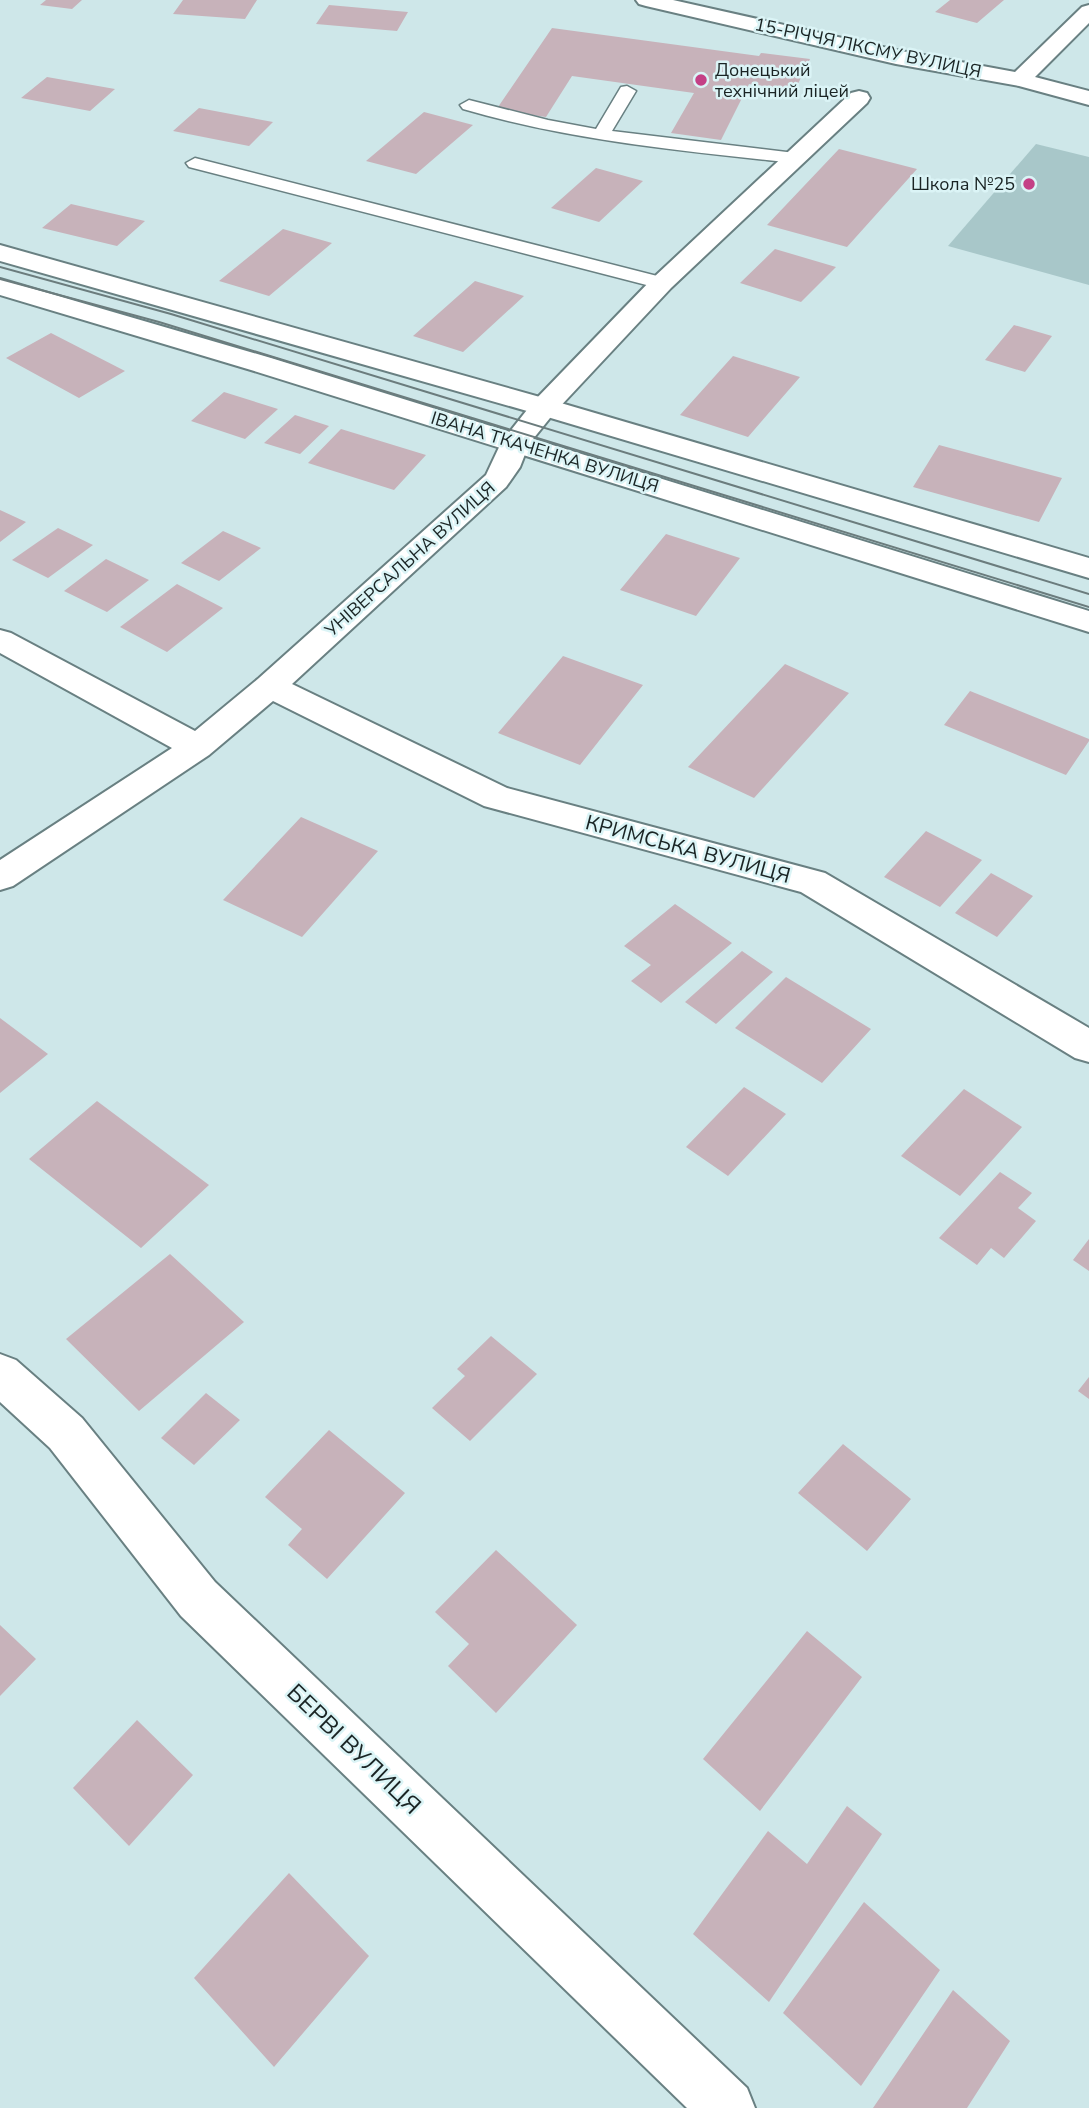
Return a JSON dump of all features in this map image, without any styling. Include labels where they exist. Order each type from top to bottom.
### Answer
[{"type":"street","name":"15-РІЧЧЯ ЛКСМУ ВУЛИЦЯ","points":[[646,0],[896,57],[1020,80],[1089,98]]},
{"type":"street","points":[[716,0],[745,23]]},
{"type":"street","points":[[1020,80],[1089,11]]},
{"type":"street","name":"УНІВЕРСАЛЬНА ВУЛИЦЯ","points":[[0,877],[198,747],[270,686],[496,481],[506,467],[515,443],[544,407],[662,283],[859,98]]},
{"type":"street","name":"ІВАНА ТКАЧЕНКА ВУЛИЦЯ","points":[[0,253],[544,407],[1089,568]]},
{"type":"street","name":"ІВАНА ТКАЧЕНКА ВУЛИЦЯ","points":[[0,287],[515,443],[1089,622]]},
{"type":"street","points":[[0,640],[198,747]]},
{"type":"street","name":"КРИМСЬКА ВУЛИЦЯ","points":[[270,686],[496,797],[812,882],[1089,1047]]},
{"type":"street","name":"БЕРВІ ВУЛИЦЯ","points":[[0,1374],[66,1433],[198,1599],[727,2108]]},
{"type":"lane","points":[[602,134],[627,91]]},
{"type":"lane","points":[[469,105],[510,118],[602,134],[795,158]]},
{"type":"lane","points":[[195,163],[662,283]]},
{"type":"shaded area","points":[[1036,144],[1089,157],[1089,285],[948,246]]},
{"type":"building","points":[[46,0],[82,0],[72,9],[40,5]]},
{"type":"building","points":[[183,0],[257,0],[245,19],[173,14]]},
{"type":"building","points":[[950,0],[1004,0],[977,23],[935,12]]},
{"type":"building","points":[[329,5],[408,12],[397,31],[316,24]]},
{"type":"building","name":"Донецький технічний ліцей","points":[[552,28],[759,56],[761,53],[810,59],[795,90],[749,84],[721,140],[671,133],[694,93],[572,76],[546,117],[496,110]]},
{"type":"building","points":[[47,77],[115,89],[90,111],[21,98]]},
{"type":"building","points":[[199,108],[273,122],[249,146],[173,131]]},
{"type":"building","points":[[424,112],[473,125],[416,174],[366,161]]},
{"type":"building","points":[[839,149],[917,169],[847,247],[767,225]]},
{"type":"building","points":[[596,168],[643,181],[599,222],[551,208]]},
{"type":"building","points":[[71,204],[145,221],[117,246],[42,228]]},
{"type":"building","points":[[283,229],[332,243],[269,296],[219,281]]},
{"type":"building","points":[[775,249],[836,267],[801,302],[740,283]]},
{"type":"building","points":[[475,281],[524,296],[463,352],[413,336]]},
{"type":"building","points":[[1014,325],[1052,336],[1025,372],[985,360]]},
{"type":"building","points":[[51,333],[125,371],[79,398],[6,358]]},
{"type":"building","points":[[733,356],[800,377],[748,437],[680,415]]},
{"type":"building","points":[[224,392],[278,409],[245,439],[191,421]]},
{"type":"building","points":[[295,415],[329,426],[300,454],[264,443]]},
{"type":"building","points":[[341,429],[426,455],[394,490],[308,463]]},
{"type":"building","points":[[939,445],[1062,478],[1039,522],[913,487]]},
{"type":"building","points":[[0,510],[26,522],[0,542]]},
{"type":"building","points":[[58,528],[93,545],[48,578],[12,560]]},
{"type":"building","points":[[223,531],[261,548],[219,581],[181,563]]},
{"type":"building","points":[[666,534],[740,558],[696,616],[620,590]]},
{"type":"building","points":[[106,559],[149,580],[107,612],[64,591]]},
{"type":"building","points":[[177,584],[223,608],[167,652],[120,627]]},
{"type":"building","points":[[563,656],[643,685],[580,765],[498,733]]},
{"type":"building","points":[[785,664],[849,693],[754,798],[688,767]]},
{"type":"building","points":[[970,691],[1089,741],[1066,775],[944,725]]},
{"type":"building","points":[[301,817],[378,851],[302,937],[223,900]]},
{"type":"building","points":[[926,831],[982,860],[940,907],[884,877]]},
{"type":"building","points":[[991,873],[1033,896],[997,937],[955,913]]},
{"type":"building","points":[[675,904],[732,943],[661,1003],[631,981],[651,965],[624,946]]},
{"type":"building","points":[[742,951],[773,972],[716,1024],[685,1002]]},
{"type":"building","points":[[786,977],[871,1029],[822,1083],[735,1028]]},
{"type":"building","points":[[0,1018],[48,1054],[0,1093]]},
{"type":"building","points":[[744,1087],[786,1114],[728,1176],[686,1147]]},
{"type":"building","points":[[964,1089],[1022,1127],[960,1196],[901,1156]]},
{"type":"building","points":[[97,1101],[209,1185],[141,1248],[29,1159]]},
{"type":"building","points":[[1000,1172],[1032,1193],[1018,1208],[1036,1221],[1004,1258],[991,1248],[977,1265],[939,1238]]},
{"type":"building","points":[[1089,1239],[1089,1271],[1073,1260]]},
{"type":"building","points":[[170,1254],[244,1322],[139,1411],[66,1339]]},
{"type":"building","points":[[491,1336],[537,1374],[470,1441],[432,1408],[465,1376],[457,1369]]},
{"type":"building","points":[[1089,1377],[1089,1399],[1078,1391]]},
{"type":"building","points":[[206,1393],[240,1420],[194,1465],[161,1438]]},
{"type":"building","points":[[329,1430],[405,1493],[327,1579],[288,1545],[302,1529],[265,1497]]},
{"type":"building","points":[[843,1444],[911,1499],[867,1551],[798,1493]]},
{"type":"building","points":[[496,1550],[577,1625],[496,1713],[448,1666],[469,1644],[435,1612]]},
{"type":"building","points":[[0,1625],[36,1659],[0,1696]]},
{"type":"building","points":[[807,1631],[862,1677],[760,1811],[703,1759]]},
{"type":"building","points":[[137,1720],[193,1775],[129,1846],[73,1788]]},
{"type":"building","points":[[847,1806],[882,1834],[769,2002],[693,1934],[768,1831],[807,1864]]},
{"type":"building","points":[[289,1873],[369,1956],[274,2067],[194,1978]]},
{"type":"building","points":[[864,1902],[940,1970],[861,2086],[783,2013]]},
{"type":"building","points":[[953,1990],[1010,2041],[967,2108],[873,2108]]},
{"type":"tram line","points":[[0,267],[171,314],[1089,594]]},
{"type":"tram line","points":[[0,279],[159,322],[1089,607]]},
{"type":"place","name":"Донецький технічний ліцей","points":[[701,80]]},
{"type":"place","name":"Школа №25","points":[[1029,184]]}]
